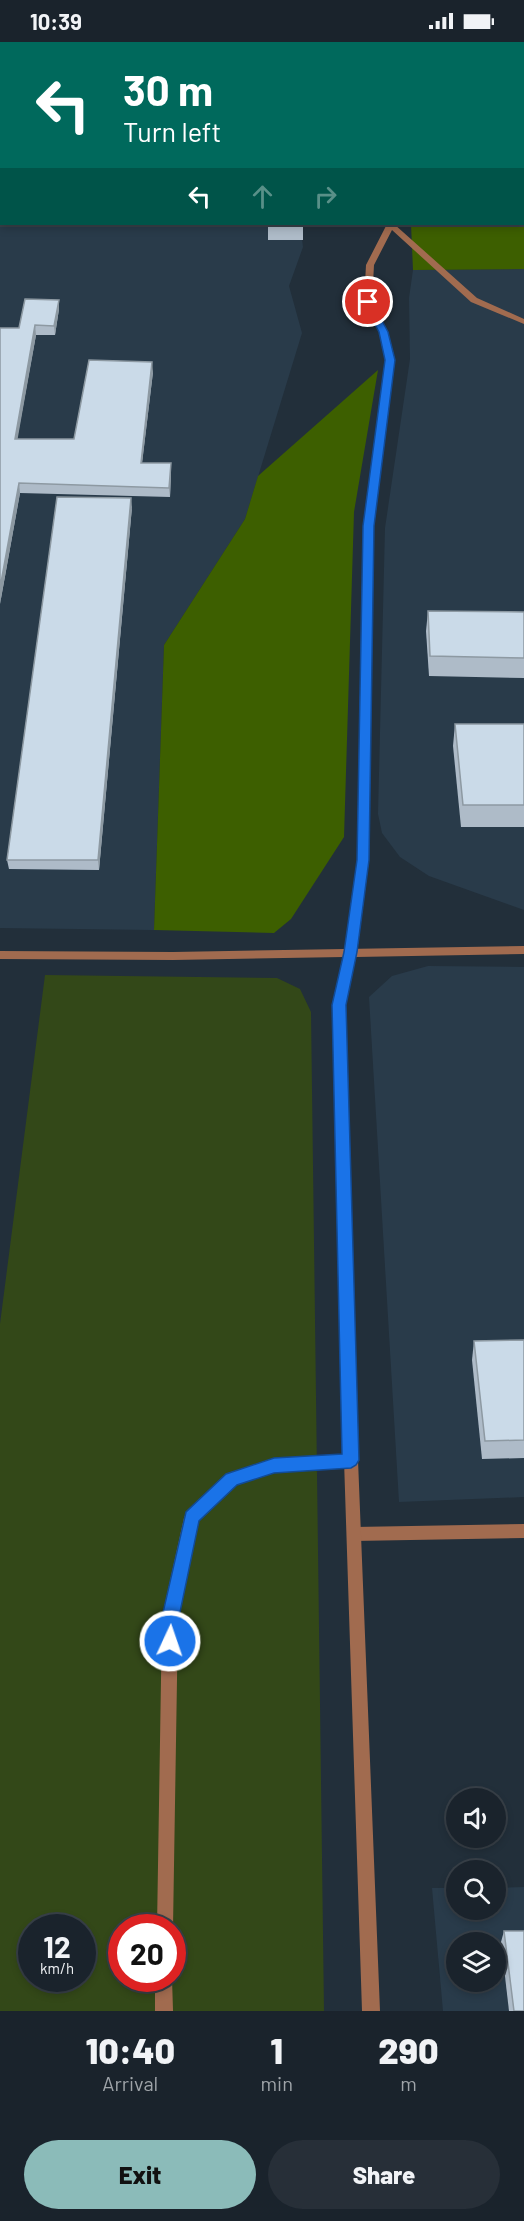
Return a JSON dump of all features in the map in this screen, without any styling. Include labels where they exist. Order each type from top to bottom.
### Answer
[{"type":"street","points":[[370,2011],[351,1460],[339,1005],[351,952],[363,860],[368,526],[390,360],[384,332],[368,302],[370,265],[390,225]]},
{"type":"street","points":[[391,225],[474,300],[524,322]]},
{"type":"street","points":[[0,955],[173,956],[524,950]]},
{"type":"street","points":[[165,1914],[170,1617],[192,1518],[231,1479],[274,1466],[351,1460]]},
{"type":"street","points":[[354,1534],[524,1531]]},
{"type":"street","points":[[164,1992],[164,2011]]},
{"type":"shaded area","points":[[0,225],[300,225],[303,247],[289,286],[302,333],[245,519],[164,645],[154,930],[0,928]]},
{"type":"shaded area","points":[[524,269],[524,910],[429,876],[400,857],[382,833],[378,814],[385,528],[410,359],[409,298],[413,270]]},
{"type":"shaded area","points":[[428,966],[524,967],[524,1497],[399,1502],[369,997],[392,976]]},
{"type":"shaded area","points":[[524,1887],[524,2011],[443,2011],[432,1888],[446,1888],[446,1920],[506,1920],[506,1888]]},
{"type":"green space","points":[[411,225],[524,225],[524,269],[413,270]]},
{"type":"green space","points":[[378,370],[354,512],[344,837],[291,919],[274,933],[154,930],[164,645],[245,519],[258,476]]},
{"type":"green space","points":[[45,975],[277,978],[300,989],[311,1012],[324,2011],[0,2011],[0,1324]]},
{"type":"building","points":[[25,299],[59,300],[54,326],[35,325],[15,439],[74,439],[89,360],[152,362],[141,463],[171,463],[169,488],[19,483],[0,588],[0,328],[19,328]]},
{"type":"building","points":[[57,497],[131,498],[98,860],[7,860]]},
{"type":"building","points":[[428,611],[524,612],[524,658],[430,656]]},
{"type":"building","points":[[455,724],[524,724],[524,805],[463,805]]},
{"type":"building","points":[[524,1340],[524,1440],[485,1441],[474,1341]]},
{"type":"building","points":[[524,1931],[524,2011],[514,2011],[506,1932],[504,1932]]},
{"type":"route","points":[[170,1641],[170,1617],[192,1518],[231,1479],[274,1466],[351,1460],[339,1005],[351,952],[363,860],[368,526],[390,360],[384,332],[368,302]]}]
